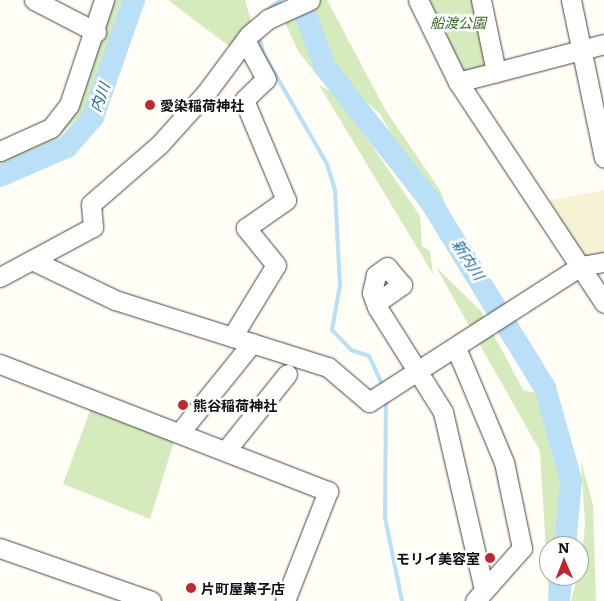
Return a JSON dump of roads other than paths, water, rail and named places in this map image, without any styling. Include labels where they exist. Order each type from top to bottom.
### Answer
[{"type":"street","points":[[34,0],[96,32]]},
{"type":"street","points":[[0,150],[51,128],[69,105],[96,32],[104,0]]},
{"type":"street","points":[[0,277],[34,261],[94,227],[91,204],[160,144],[245,40],[268,19],[310,0]]},
{"type":"street","points":[[418,0],[458,82],[604,303]]},
{"type":"street","points":[[481,0],[496,72]]},
{"type":"street","points":[[571,0],[604,158]]},
{"type":"street","points":[[232,337],[276,264],[246,228],[286,200],[244,100],[266,79],[245,40]]},
{"type":"street","points":[[458,82],[604,44]]},
{"type":"street","points":[[34,261],[115,300],[328,367],[369,402],[419,372],[581,266],[604,262]]},
{"type":"street","points":[[376,302],[443,412],[480,596]]},
{"type":"street","points":[[181,431],[252,343]]},
{"type":"street","points":[[461,345],[504,462],[522,548],[480,596]]},
{"type":"street","points":[[0,364],[181,431],[328,491],[285,601]]},
{"type":"street","points":[[227,449],[287,374]]},
{"type":"street","points":[[0,548],[151,601]]},
{"type":"waterway","name":"内川","points":[[0,176],[67,147],[93,117],[134,0]]},
{"type":"waterway","points":[[267,10],[281,0]]},
{"type":"waterway","name":"新内川","points":[[300,0],[325,67],[430,201],[545,388],[571,480],[566,536]]},
{"type":"waterway","points":[[259,35],[263,53],[327,164],[335,191],[340,285],[332,330],[351,350],[369,356],[383,386]]},
{"type":"waterway","points":[[386,398],[385,518],[402,601]]},
{"type":"waterway","name":"新内川","points":[[559,601],[560,586]]},
{"type":"place","name":"愛染稲荷神社","points":[[150,105]]},
{"type":"place","name":"熊谷稲荷神社","points":[[183,405]]},
{"type":"place","name":"モリイ美容室","points":[[490,558]]},
{"type":"place","name":"片町屋菓子店","points":[[191,588]]},
{"type":"park label","name":"船渡公園","points":[[458,22]]}]
